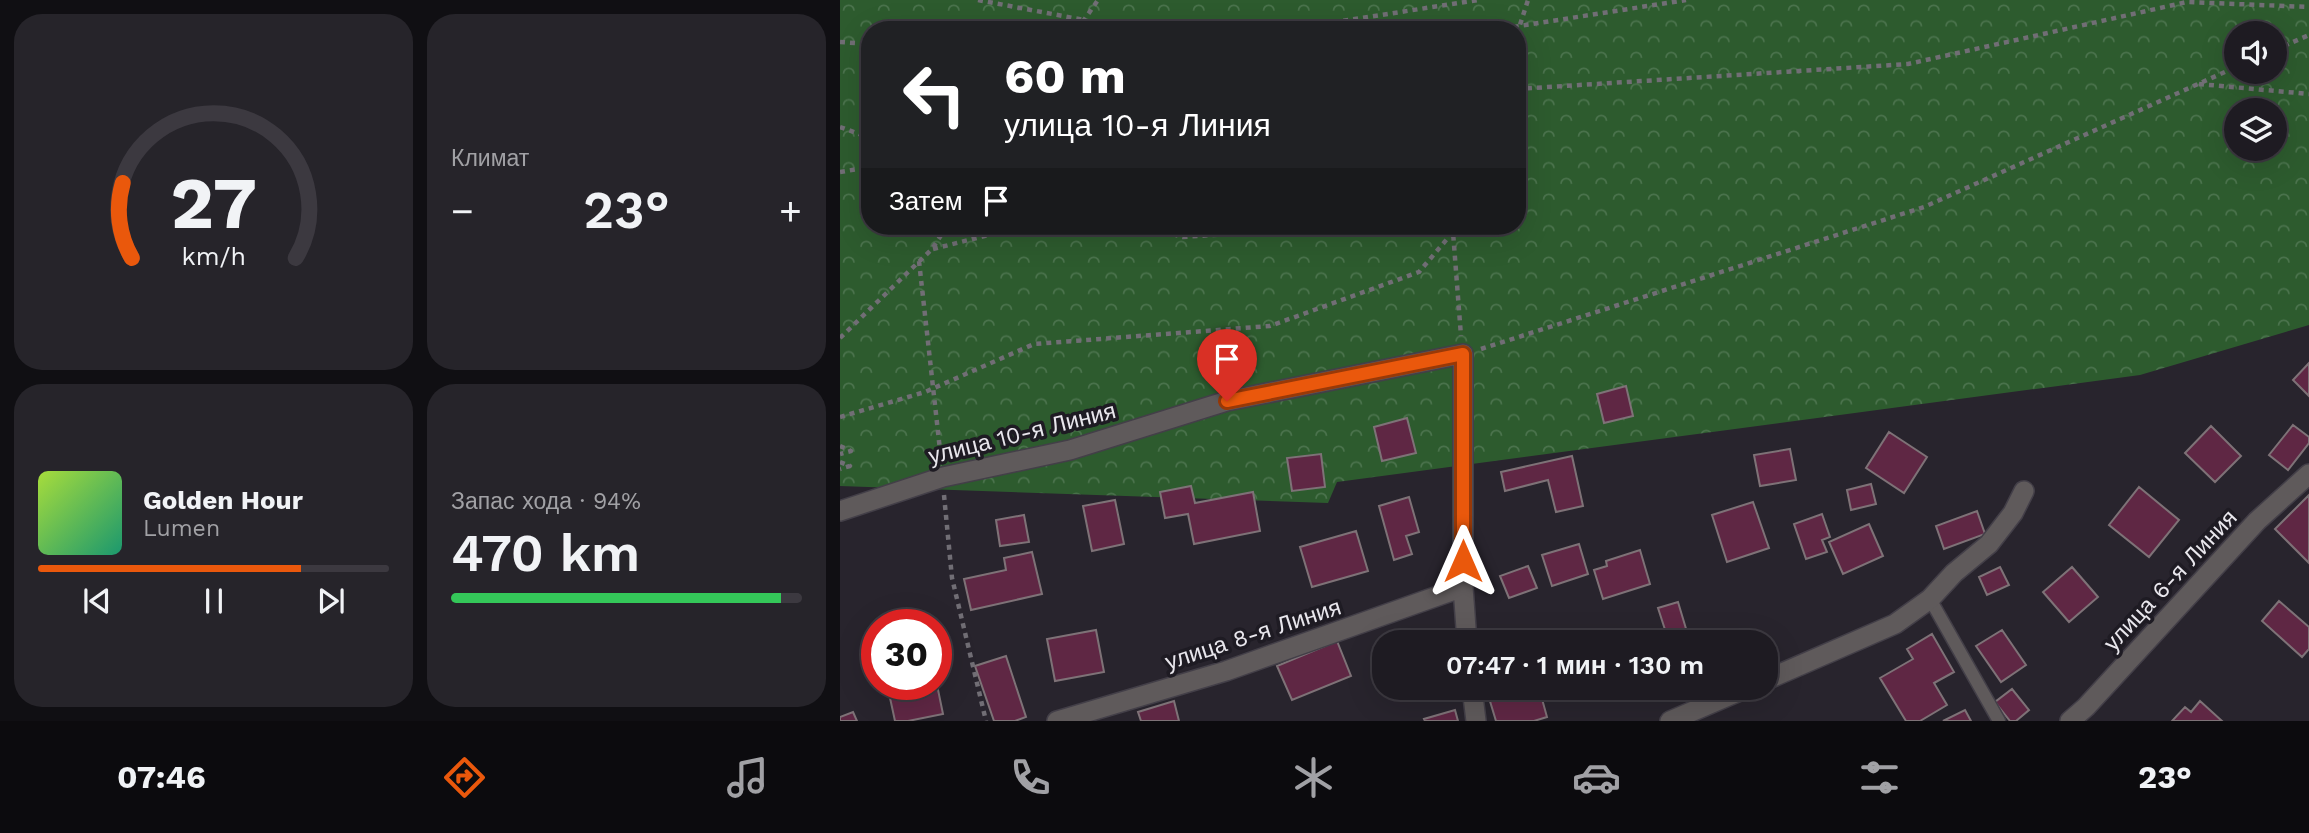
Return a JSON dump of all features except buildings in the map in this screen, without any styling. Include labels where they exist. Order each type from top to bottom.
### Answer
[{"type":"street","name":"улица 10-я Линия","points":[[840,511],[943,477],[1070,450],[1227,401],[1463,354]]},
{"type":"street","points":[[1463,354],[1463,587],[1466,630]]},
{"type":"street","name":"улица 6-я Линия","points":[[2070,721],[2086,707],[2257,521],[2309,474]]},
{"type":"street","points":[[1778,675],[1895,624],[1930,599],[1954,573],[1989,544],[2013,513],[2024,491]]},
{"type":"street","name":"улица 8-я Линия","points":[[1057,721],[1226,671],[1463,587]]},
{"type":"street","points":[[1473,700],[1476,721]]},
{"type":"street","points":[[1670,721],[1719,700]]},
{"type":"lane","points":[[1930,599],[1999,721]]},
{"type":"path","points":[[978,0],[1087,21]]},
{"type":"path","points":[[1084,20],[1098,0]]},
{"type":"path","points":[[1342,21],[1478,0]]},
{"type":"path","points":[[1522,21],[1528,0]]},
{"type":"path","points":[[1526,25],[1686,0]]},
{"type":"path","points":[[1526,88],[1908,64],[2186,2],[2309,7]]},
{"type":"path","points":[[2287,44],[2309,34]]},
{"type":"path","points":[[840,43],[861,44]]},
{"type":"path","points":[[1454,235],[1463,354],[1924,208],[2224,73]]},
{"type":"path","points":[[2199,84],[2309,94]]},
{"type":"path","points":[[840,127],[861,135]]},
{"type":"path","points":[[840,172],[861,168]]},
{"type":"path","points":[[840,338],[932,249],[941,235]]},
{"type":"path","points":[[932,249],[988,235]]},
{"type":"path","points":[[1176,235],[1212,235]]},
{"type":"path","points":[[840,417],[925,391],[1034,344],[1270,326],[1419,272],[1449,235]]},
{"type":"path","points":[[840,446],[850,451],[840,454]]},
{"type":"path","points":[[840,462],[850,466],[840,469]]},
{"type":"green space","points":[[840,0],[2309,0],[2309,325],[2140,375],[1337,482],[1328,503],[840,486]]},
{"type":"route","points":[[1227,401],[1463,354],[1463,561]]}]
